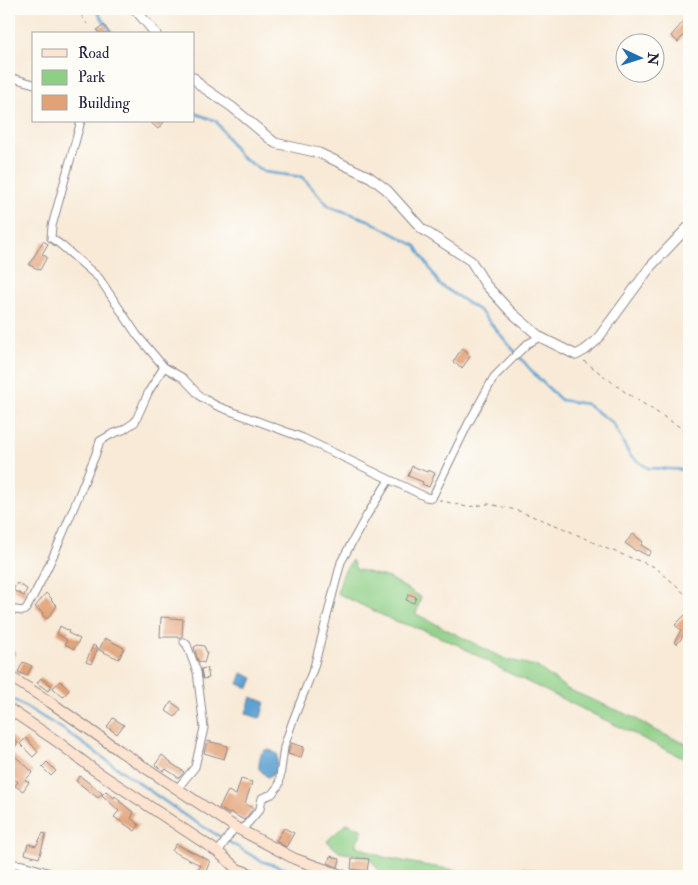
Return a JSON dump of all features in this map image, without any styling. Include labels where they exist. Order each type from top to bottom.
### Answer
[{"type":"main road","points":[[9,676],[238,829],[294,859],[344,876]]},
{"type":"main road","points":[[9,709],[58,742],[93,769],[218,852],[235,873],[256,876]]},
{"type":"street","points":[[135,9],[154,32]]},
{"type":"street","points":[[9,77],[32,83]]},
{"type":"street","points":[[195,79],[201,86],[232,107],[276,143],[318,154],[370,177],[387,190],[422,229],[471,260],[486,284],[510,312],[540,337],[576,355],[596,341],[651,266],[689,226]]},
{"type":"street","points":[[81,122],[52,226],[51,238],[99,278],[137,335],[164,367],[183,378],[202,398],[217,406],[303,438],[389,480],[432,498],[444,470],[494,377],[528,344],[540,337]]},
{"type":"street","points":[[9,609],[23,611],[26,609],[38,589],[50,562],[100,441],[135,422],[149,392],[164,367]]},
{"type":"street","points":[[218,852],[238,829],[260,809],[262,798],[272,794],[279,785],[284,747],[314,667],[341,562],[389,480]]},
{"type":"street","points":[[177,789],[196,767],[204,728],[197,672],[184,642]]},
{"type":"street","points":[[9,864],[23,865],[61,876]]},
{"type":"path","points":[[77,9],[86,24]]},
{"type":"path","points":[[576,355],[625,392],[689,432]]},
{"type":"path","points":[[426,497],[467,507],[489,504],[516,510],[563,528],[605,548],[655,567],[689,599]]},
{"type":"green space","points":[[352,560],[356,569],[389,578],[421,597],[416,614],[505,659],[536,666],[567,689],[633,717],[654,730],[689,745],[689,761],[501,669],[458,645],[423,630],[392,620],[337,593],[344,572]]},
{"type":"green space","points":[[347,823],[363,830],[355,845],[383,857],[495,876],[383,876],[369,857],[339,852],[327,841]]},
{"type":"green space","points":[[524,868],[566,876],[495,876]]},
{"type":"green space","points":[[593,874],[593,876],[566,876]]},
{"type":"water","points":[[242,673],[253,678],[249,688],[238,684]]},
{"type":"water","points":[[251,697],[265,702],[261,717],[259,718],[246,713]]},
{"type":"water","points":[[265,750],[270,750],[277,754],[275,772],[267,777],[259,769],[260,756]]},
{"type":"building","points":[[689,15],[689,29],[678,42],[671,36]]},
{"type":"building","points":[[104,25],[109,32],[98,32],[97,30]]},
{"type":"building","points":[[150,122],[164,122],[158,129]]},
{"type":"building","points":[[43,241],[48,244],[42,254],[47,257],[40,270],[29,265]]},
{"type":"building","points":[[462,348],[468,352],[467,354],[470,357],[462,368],[453,362]]},
{"type":"building","points":[[412,466],[435,473],[429,487],[422,484],[423,482],[408,476]]},
{"type":"building","points":[[633,534],[643,542],[641,545],[651,551],[648,556],[636,551],[625,543]]},
{"type":"building","points":[[17,583],[27,589],[24,596],[13,590]]},
{"type":"building","points":[[46,593],[57,606],[47,619],[35,607]]},
{"type":"building","points":[[409,594],[416,597],[414,603],[406,600]]},
{"type":"building","points":[[685,615],[689,619],[689,629],[677,644],[674,642],[681,630],[675,625]]},
{"type":"building","points":[[161,617],[183,619],[182,637],[160,637]]},
{"type":"building","points":[[60,626],[69,631],[68,633],[80,639],[74,649],[65,644],[67,640],[57,634]]},
{"type":"building","points":[[105,638],[124,648],[119,659],[99,650]]},
{"type":"building","points":[[93,645],[98,648],[91,664],[86,662]]},
{"type":"building","points":[[198,645],[204,646],[207,653],[204,663],[198,661],[194,647]]},
{"type":"building","points":[[9,648],[16,652],[9,665]]},
{"type":"building","points":[[23,662],[32,666],[27,676],[18,672]]},
{"type":"building","points":[[207,668],[209,678],[203,679],[201,669]]},
{"type":"building","points":[[41,678],[52,686],[48,691],[37,683]]},
{"type":"building","points":[[60,681],[69,690],[63,697],[53,688]]},
{"type":"building","points":[[171,702],[181,709],[175,717],[166,711]]},
{"type":"building","points":[[113,718],[124,725],[117,734],[107,727]]},
{"type":"building","points":[[9,735],[18,743],[10,752],[33,772],[25,780],[29,782],[23,791],[15,786],[18,782],[9,774]]},
{"type":"building","points":[[26,738],[38,752],[33,757],[20,744]]},
{"type":"building","points":[[207,741],[228,746],[224,759],[204,753]]},
{"type":"building","points":[[291,743],[304,747],[301,758],[288,754]]},
{"type":"building","points":[[162,755],[184,772],[179,778],[166,769],[164,771],[155,765]]},
{"type":"building","points":[[47,762],[56,771],[51,776],[42,767]]},
{"type":"building","points":[[80,776],[102,793],[98,798],[76,781]]},
{"type":"building","points":[[241,779],[252,782],[245,804],[254,808],[244,820],[219,808],[228,791],[236,795]]},
{"type":"building","points":[[106,791],[114,798],[115,796],[134,813],[131,818],[139,825],[135,831],[114,817],[119,811],[102,795]]},
{"type":"building","points":[[284,828],[294,833],[286,847],[276,841]]},
{"type":"building","points":[[43,833],[46,834],[39,858],[25,854],[28,844],[36,846]]},
{"type":"building","points":[[176,844],[210,861],[204,876],[195,876],[200,865],[172,851]]},
{"type":"building","points":[[330,856],[340,859],[338,867],[328,863]]},
{"type":"building","points":[[352,859],[369,859],[367,871],[351,869]]},
{"type":"waterway","points":[[95,9],[112,32]]},
{"type":"waterway","points":[[195,113],[216,121],[240,156],[264,172],[302,177],[329,206],[368,220],[416,246],[440,285],[480,311],[536,376],[561,400],[586,404],[613,423],[630,456],[648,468],[689,470]]},
{"type":"waterway","points":[[9,697],[61,728],[187,817],[261,861],[310,876]]}]
